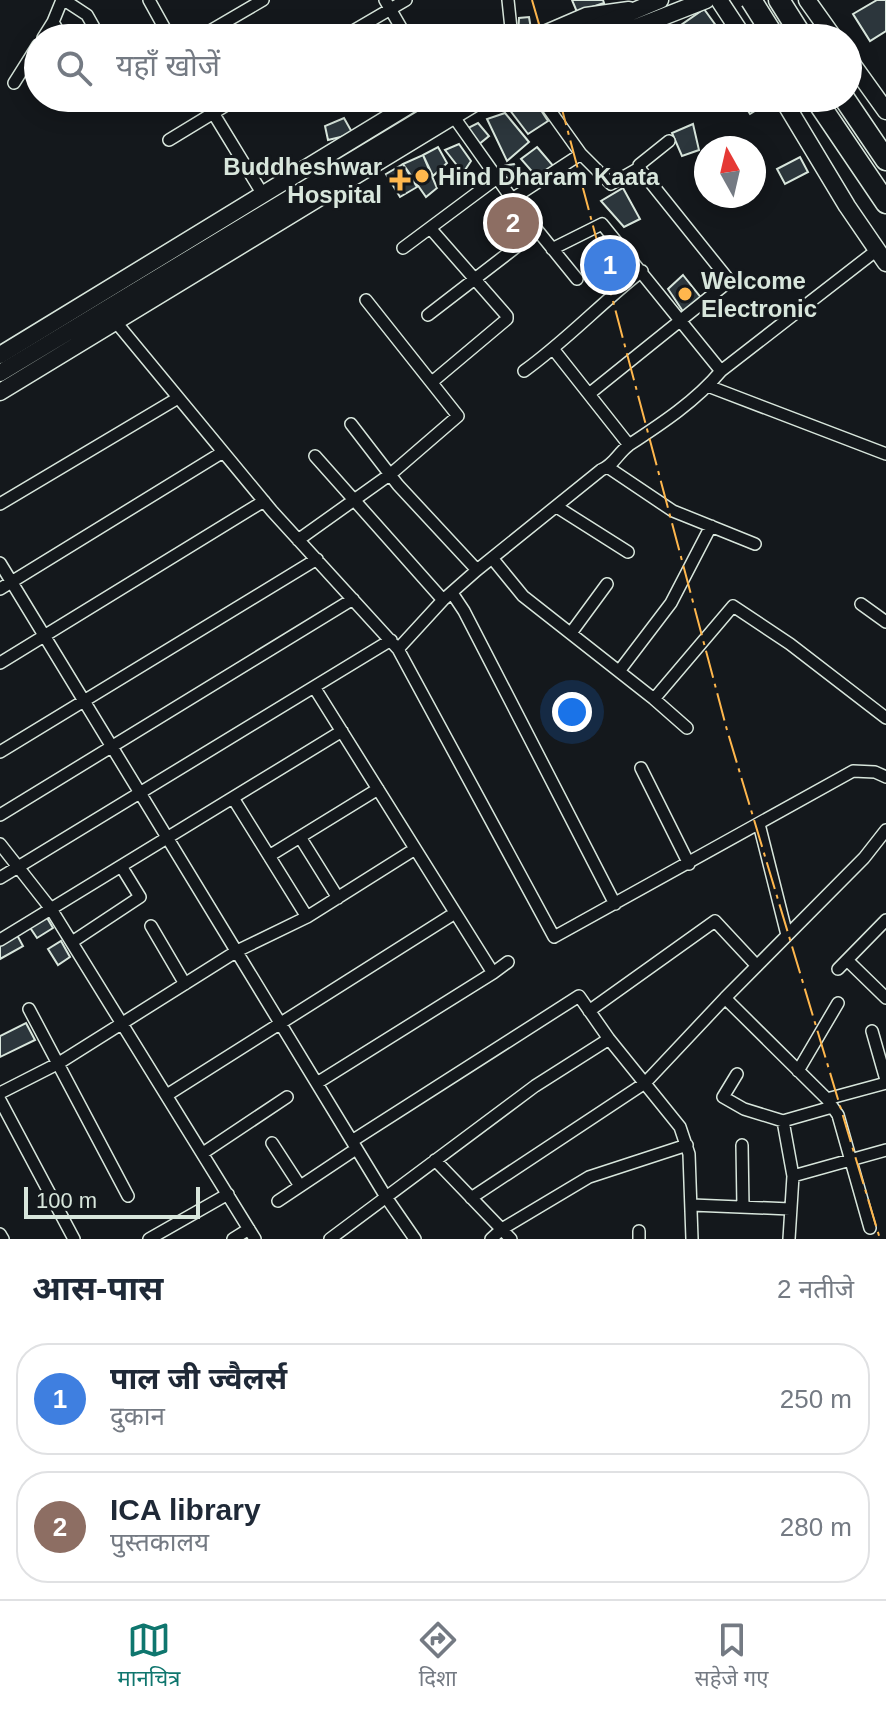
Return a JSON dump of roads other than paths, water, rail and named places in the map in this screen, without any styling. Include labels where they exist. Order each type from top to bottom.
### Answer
[{"type":"highway","points":[[751,0],[766,24]]},
{"type":"highway","points":[[779,0],[794,24]]},
{"type":"highway","points":[[824,112],[886,203]]},
{"type":"highway","points":[[853,112],[883,156]]},
{"type":"street","points":[[53,22],[63,0],[87,15],[92,24]]},
{"type":"street","points":[[149,0],[162,24]]},
{"type":"street","points":[[222,24],[263,0]]},
{"type":"street","points":[[361,24],[387,5],[406,0]]},
{"type":"street","points":[[508,0],[511,24]]},
{"type":"street","points":[[630,24],[660,0]]},
{"type":"street","points":[[617,24],[706,0]]},
{"type":"street","points":[[719,0],[735,24]]},
{"type":"street","points":[[807,0],[824,24]]},
{"type":"street","points":[[387,5],[399,24]]},
{"type":"street","points":[[567,24],[586,16],[640,17]]},
{"type":"street","points":[[634,24],[640,17]]},
{"type":"street","points":[[14,83],[24,67]]},
{"type":"street","points":[[862,76],[885,106]]},
{"type":"street","points":[[115,294],[262,193],[398,112]]},
{"type":"street","points":[[0,373],[10,355],[432,112]]},
{"type":"street","points":[[0,401],[460,112]]},
{"type":"street","points":[[0,392],[118,325],[471,112]]},
{"type":"street","points":[[551,112],[581,154],[611,184],[639,168],[669,141]]},
{"type":"street","points":[[0,878],[314,687],[394,644],[477,570],[601,470],[609,468],[629,445],[708,386],[721,371],[882,256],[791,112]]},
{"type":"street","points":[[169,140],[213,113],[262,193]]},
{"type":"street","points":[[456,120],[512,199],[577,279]]},
{"type":"street","points":[[512,199],[581,154]]},
{"type":"street","points":[[589,394],[727,283],[728,279],[639,168]]},
{"type":"street","points":[[403,248],[497,178]]},
{"type":"street","points":[[552,249],[602,224],[682,319],[721,371]]},
{"type":"street","points":[[430,228],[507,316],[432,382]]},
{"type":"street","points":[[428,315],[537,231]]},
{"type":"street","points":[[524,371],[554,350],[599,305],[642,271]]},
{"type":"street","points":[[298,540],[392,473],[458,416],[366,300]]},
{"type":"street","points":[[118,325],[264,501],[394,644],[554,937],[853,771],[875,772],[886,777]]},
{"type":"street","points":[[554,350],[629,445]]},
{"type":"street","points":[[708,386],[886,454]]},
{"type":"street","points":[[0,504],[178,398]]},
{"type":"street","points":[[351,424],[392,473],[398,485],[477,570]]},
{"type":"street","points":[[0,589],[223,452]]},
{"type":"street","points":[[315,456],[354,501],[464,611],[615,904]]},
{"type":"street","points":[[609,468],[673,511],[755,544]]},
{"type":"street","points":[[0,663],[264,501]]},
{"type":"street","points":[[557,507],[628,552]]},
{"type":"street","points":[[620,670],[671,603],[711,526]]},
{"type":"street","points":[[492,558],[523,596],[620,670],[687,728]]},
{"type":"street","points":[[0,752],[317,559]]},
{"type":"street","points":[[0,563],[354,1145],[415,1239]]},
{"type":"street","points":[[571,633],[607,584]]},
{"type":"street","points":[[0,815],[353,599]]},
{"type":"street","points":[[861,604],[886,622]]},
{"type":"street","points":[[654,699],[733,606],[790,644],[886,718]]},
{"type":"street","points":[[314,687],[493,973]]},
{"type":"street","points":[[0,940],[342,731]]},
{"type":"street","points":[[641,768],[689,864]]},
{"type":"street","points":[[269,856],[378,789]]},
{"type":"street","points":[[233,798],[307,917]]},
{"type":"street","points":[[759,824],[787,935]]},
{"type":"street","points":[[471,1198],[645,1083],[864,858],[886,830]]},
{"type":"street","points":[[300,837],[338,898]]},
{"type":"street","points":[[0,844],[51,909],[252,1234],[233,1239]]},
{"type":"street","points":[[0,1093],[59,1063],[237,951],[307,917],[415,849]]},
{"type":"street","points":[[72,942],[140,897],[121,866]]},
{"type":"street","points":[[167,1095],[455,913]]},
{"type":"street","points":[[886,920],[842,964],[886,998]]},
{"type":"street","points":[[589,1011],[715,921],[757,966]]},
{"type":"street","points":[[151,926],[185,984]]},
{"type":"street","points":[[317,1083],[508,962]]},
{"type":"street","points":[[278,1201],[354,1145],[575,997],[582,999],[609,1039],[680,1127],[687,1145],[692,1239]]},
{"type":"street","points":[[725,998],[838,1115],[870,1228]]},
{"type":"street","points":[[798,1071],[838,1003]]},
{"type":"street","points":[[29,1009],[128,1196]]},
{"type":"street","points":[[737,1074],[724,1094],[725,1098],[744,1109],[783,1121],[886,1081],[872,1031]]},
{"type":"street","points":[[332,1238],[535,1086],[609,1039]]},
{"type":"street","points":[[203,1153],[287,1097]]},
{"type":"street","points":[[0,1100],[74,1239]]},
{"type":"street","points":[[783,1121],[793,1176],[789,1239]]},
{"type":"street","points":[[272,1143],[300,1186]]},
{"type":"street","points":[[491,1239],[502,1229],[589,1177],[687,1145]]},
{"type":"street","points":[[742,1145],[743,1207]]},
{"type":"street","points":[[793,1176],[886,1150]]},
{"type":"street","points":[[435,1160],[511,1239]]},
{"type":"street","points":[[149,1239],[228,1194]]},
{"type":"street","points":[[692,1205],[790,1209]]},
{"type":"place","name":"Hind Dharam Kaata","points":[[422,176]]},
{"type":"place","name":"Buddheshwar Hospital","points":[[400,180]]},
{"type":"place","name":"ICA library","points":[[513,223]]},
{"type":"place","name":"पाल जी ज्वैलर्स","points":[[610,265]]},
{"type":"place","name":"Welcome Electronic","points":[[685,294]]}]
